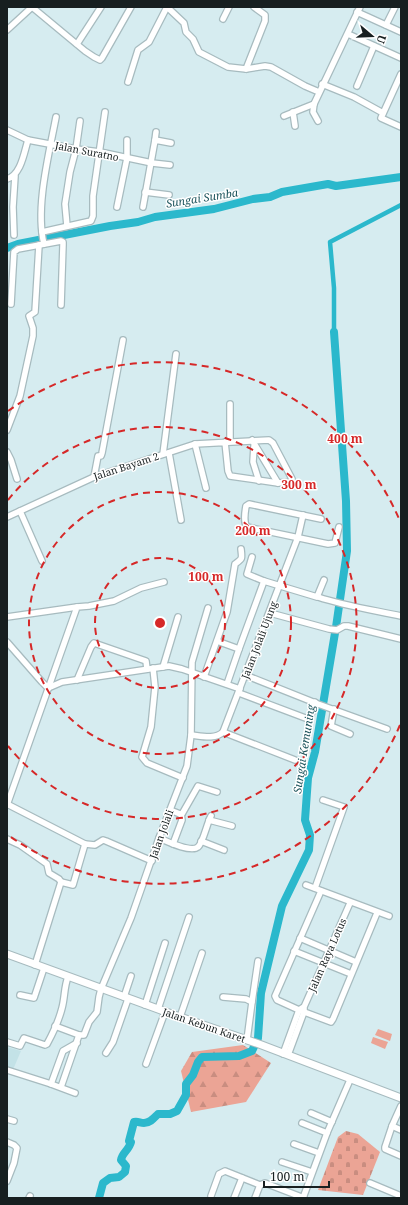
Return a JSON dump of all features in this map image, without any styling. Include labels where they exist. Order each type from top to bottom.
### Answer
[{"type":"main road","name":"Jalan Kebun Karet","points":[[7,954],[180,1018],[286,1054],[350,1080],[401,1098]]},
{"type":"street","points":[[7,30],[32,7],[94,57],[101,59],[131,7]]},
{"type":"street","points":[[77,44],[101,7]]},
{"type":"street","points":[[128,82],[138,50],[149,42],[167,7],[184,23],[186,32],[193,39],[200,52],[225,66],[246,69],[268,66],[318,92]]},
{"type":"street","points":[[223,19],[229,7]]},
{"type":"street","points":[[246,69],[266,21],[265,15],[254,7]]},
{"type":"street","points":[[386,25],[395,7]]},
{"type":"street","points":[[318,121],[313,112],[318,92],[348,34],[358,10],[401,32]]},
{"type":"street","points":[[348,34],[401,58]]},
{"type":"street","points":[[357,86],[374,46]]},
{"type":"street","points":[[401,74],[382,118],[401,127]]},
{"type":"street","points":[[322,84],[354,97],[383,113]]},
{"type":"street","points":[[284,116],[314,104]]},
{"type":"street","points":[[42,233],[91,221],[93,216],[93,196],[105,112]]},
{"type":"street","points":[[293,112],[295,126]]},
{"type":"street","points":[[7,430],[20,396],[33,336],[33,328],[29,316],[35,312],[42,244],[44,182],[56,117]]},
{"type":"street","points":[[67,226],[64,204],[76,149],[80,120]]},
{"type":"street","name":"Jalan Suratno","points":[[7,130],[28,140],[170,165]]},
{"type":"street","points":[[143,207],[152,163],[156,132]]},
{"type":"street","points":[[14,235],[13,207],[15,176],[28,140]]},
{"type":"street","points":[[117,207],[126,158],[127,140]]},
{"type":"street","points":[[155,140],[171,143]]},
{"type":"street","points":[[7,179],[15,176]]},
{"type":"street","points":[[145,192],[169,195]]},
{"type":"street","points":[[11,304],[15,250],[61,241],[63,242],[61,304]]},
{"type":"street","points":[[94,477],[98,456],[101,456],[102,453],[123,340]]},
{"type":"street","points":[[176,354],[166,453],[181,520]]},
{"type":"street","points":[[230,404],[228,442],[229,475],[278,483]]},
{"type":"street","name":"Jalan Bayam 2","points":[[7,517],[94,477],[195,444],[228,442],[253,443],[267,440],[273,443],[293,480],[291,483],[278,483]]},
{"type":"street","points":[[253,443],[253,462],[259,481]]},
{"type":"street","points":[[253,443],[278,483]]},
{"type":"street","points":[[195,444],[206,488]]},
{"type":"street","points":[[7,452],[17,479]]},
{"type":"street","points":[[321,519],[249,504],[246,506],[245,522],[247,527],[333,544],[335,543],[339,527]]},
{"type":"street","points":[[20,511],[42,561]]},
{"type":"street","name":"Jalan Jolali Ujung","points":[[223,732],[270,613],[298,537],[303,515]]},
{"type":"street","points":[[204,677],[228,608],[235,564],[242,558],[241,549]]},
{"type":"street","points":[[252,557],[247,574],[334,602],[401,616]]},
{"type":"street","points":[[227,684],[264,580]]},
{"type":"street","points":[[318,597],[324,580]]},
{"type":"street","points":[[7,617],[89,606],[114,601],[141,588],[164,582]]},
{"type":"street","points":[[77,607],[7,801],[85,844],[95,845],[103,840],[152,861]]},
{"type":"street","name":"Jalan Jolali","points":[[79,1035],[84,1035],[89,1022],[97,1012],[98,997],[131,918],[159,838],[187,766],[191,736],[190,711],[192,662],[208,608]]},
{"type":"street","points":[[270,613],[329,629],[337,630],[348,626],[401,639]]},
{"type":"street","points":[[163,667],[178,617]]},
{"type":"street","points":[[217,641],[239,649]]},
{"type":"street","points":[[7,642],[48,688]]},
{"type":"street","points":[[76,680],[94,643],[146,661],[155,687],[151,727],[142,759],[146,763],[183,778]]},
{"type":"street","points":[[48,688],[62,682],[163,667],[176,667],[227,684],[240,691],[308,719],[310,718],[317,703]]},
{"type":"street","points":[[246,675],[387,729]]},
{"type":"street","points":[[334,709],[331,726],[350,734]]},
{"type":"street","points":[[191,736],[213,737],[223,732],[295,760]]},
{"type":"street","points":[[173,844],[182,820],[181,814],[198,786],[217,792]]},
{"type":"street","points":[[315,888],[344,807],[323,800]]},
{"type":"street","points":[[170,810],[181,814]]},
{"type":"street","points":[[159,838],[188,849],[196,849],[201,841],[210,818],[232,826]]},
{"type":"street","points":[[7,839],[20,845],[45,863],[48,866],[49,873],[61,882],[73,885],[85,844]]},
{"type":"street","points":[[201,841],[224,850]]},
{"type":"street","points":[[35,965],[61,882]]},
{"type":"street","points":[[306,885],[350,903],[389,916]]},
{"type":"street","points":[[321,890],[274,996],[277,1000],[331,1022],[378,913]]},
{"type":"street","name":"Jalan Raya Lotus","points":[[286,1054],[302,1010],[350,903]]},
{"type":"street","points":[[146,1064],[190,917]]},
{"type":"street","points":[[300,938],[356,962]]},
{"type":"street","points":[[146,1005],[165,943]]},
{"type":"street","points":[[294,951],[351,974]]},
{"type":"street","points":[[180,1018],[202,953]]},
{"type":"street","points":[[249,1041],[252,1002],[258,961]]},
{"type":"street","points":[[20,995],[34,998],[44,968]]},
{"type":"street","points":[[106,1053],[113,1042],[131,976]]},
{"type":"street","points":[[7,1042],[20,1046],[24,1038],[46,1045],[61,1011],[64,987],[68,977]]},
{"type":"street","points":[[223,997],[246,999],[252,1002]]},
{"type":"street","points":[[55,1026],[79,1035],[61,1087]]},
{"type":"street","points":[[51,1084],[63,1051],[77,1043]]},
{"type":"street","points":[[7,1070],[75,1093]]},
{"type":"street","points":[[211,1196],[219,1174],[222,1172],[228,1172],[260,1185],[265,1183],[293,1196],[304,1198],[319,1153],[350,1080]]},
{"type":"street","points":[[401,1106],[385,1143],[385,1149],[401,1156]]},
{"type":"street","points":[[311,1113],[332,1122]]},
{"type":"street","points":[[7,1119],[14,1121]]},
{"type":"street","points":[[302,1123],[327,1133]]},
{"type":"street","points":[[392,1126],[401,1130]]},
{"type":"street","points":[[7,1142],[17,1148],[14,1163],[7,1182]]},
{"type":"street","points":[[294,1144],[319,1153]]},
{"type":"street","points":[[282,1162],[312,1172]]},
{"type":"street","points":[[234,1198],[242,1178]]},
{"type":"street","points":[[370,1183],[401,1196]]},
{"type":"street","points":[[255,1198],[260,1185]]},
{"type":"shaded area","points":[[7,1047],[21,1051],[12,1072],[7,1070]]},
{"type":"green space","points":[[378,1029],[392,1034],[390,1041],[375,1035]]},
{"type":"green space","points":[[373,1037],[388,1042],[385,1049],[371,1043]]},
{"type":"green space","points":[[243,1045],[271,1063],[246,1102],[191,1112],[181,1071],[192,1052]]},
{"type":"green space","points":[[346,1131],[358,1134],[380,1152],[363,1195],[318,1190],[338,1137]]},
{"type":"waterway","name":"Sungai Sumba","points":[[7,248],[18,244],[138,222],[155,217],[214,209],[253,199],[270,197],[282,192],[328,184],[336,186],[401,177]]},
{"type":"waterway","points":[[334,332],[334,288],[330,242],[401,205]]},
{"type":"waterway","name":"Sungai Kemuning","points":[[99,1198],[103,1183],[110,1178],[119,1177],[125,1172],[126,1166],[121,1160],[131,1142],[129,1141],[134,1122],[146,1123],[158,1114],[170,1114],[177,1111],[186,1095],[186,1084],[193,1075],[198,1062],[202,1057],[239,1056],[252,1051],[258,1038],[261,993],[282,906],[309,850],[310,835],[305,820],[308,778],[315,752],[347,551],[346,501],[334,332]]}]
